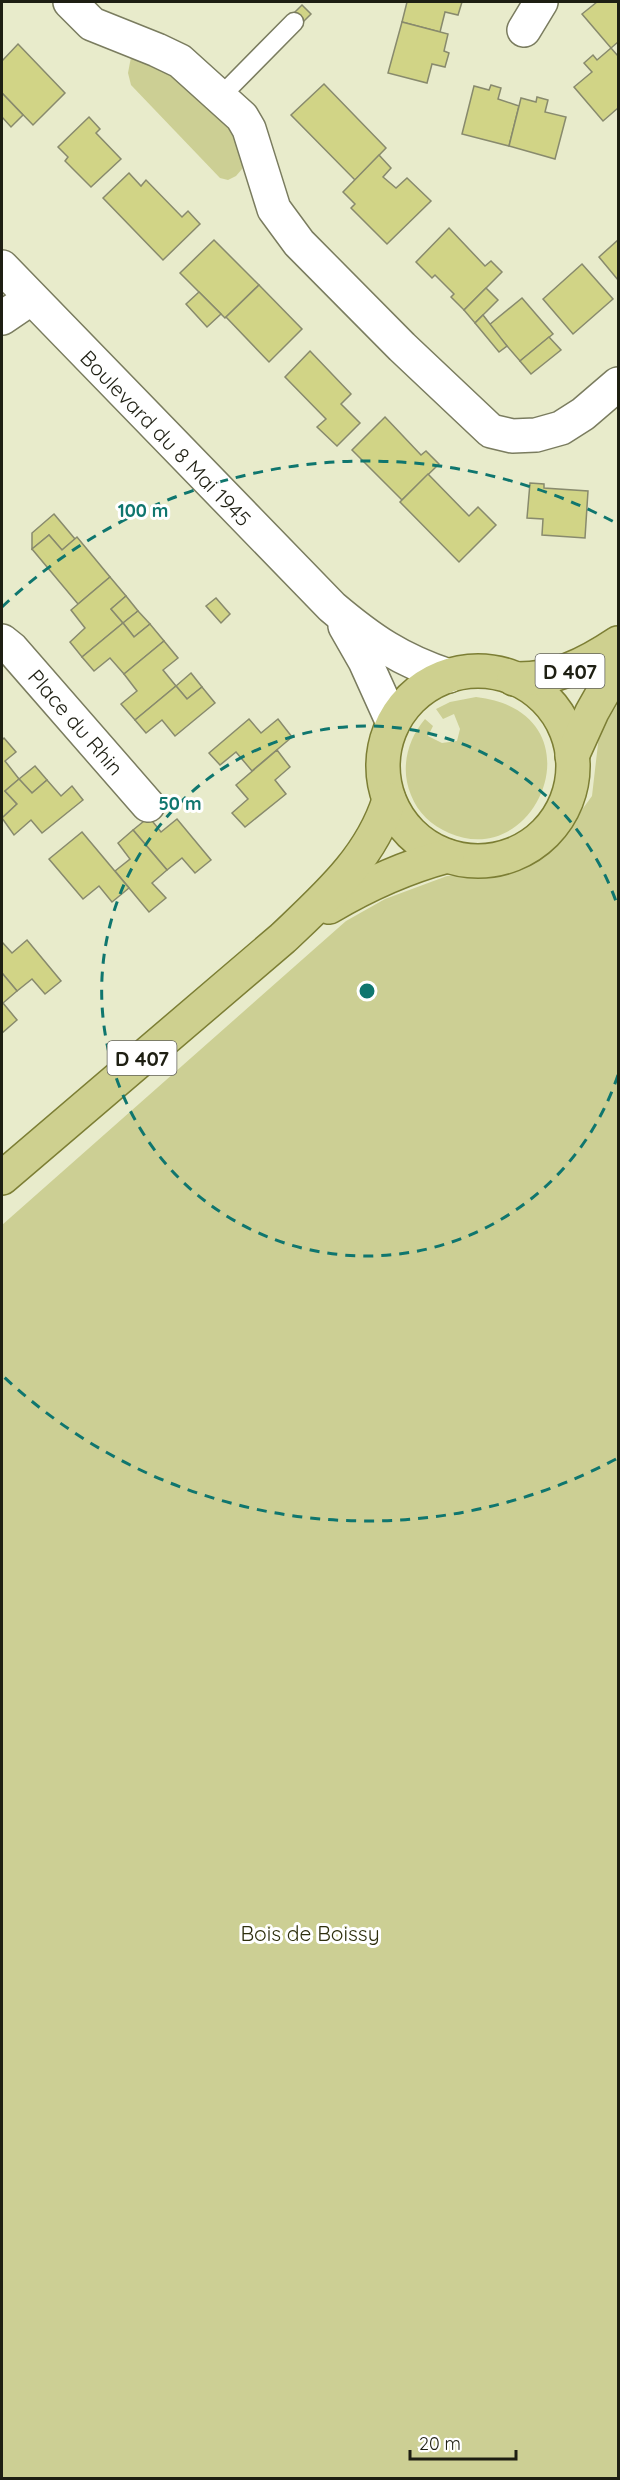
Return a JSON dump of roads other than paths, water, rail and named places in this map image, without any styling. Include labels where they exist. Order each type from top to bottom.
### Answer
[{"type":"main road","name":"D 407","points":[[514,678],[531,679],[566,672],[618,643]]},
{"type":"main road","name":"D 407","points":[[572,756],[596,704],[618,666]]},
{"type":"main road","points":[[482,671],[514,678],[532,688],[547,702],[560,718],[568,736],[572,756],[572,778],[567,801],[556,821],[541,837],[522,850],[498,859],[472,861],[447,856],[418,840],[396,814],[389,800],[383,768],[384,753],[393,723],[417,694],[435,681],[449,676],[482,671]]},
{"type":"main road","name":"D 407","points":[[2,1178],[282,938],[354,866],[378,831],[389,800]]},
{"type":"main road","name":"D 407","points":[[282,938],[348,896],[416,866],[447,856]]},
{"type":"street","points":[[70,2],[92,24],[180,61],[242,117],[249,129],[274,209],[299,243],[402,347],[491,430],[512,436],[536,435],[561,428],[583,414],[618,384]]},
{"type":"street","points":[[524,30],[541,2]]},
{"type":"street","name":"Boulevard du 8 Mai 1945","points":[[2,267],[30,299],[332,607],[385,649],[408,661],[449,676]]},
{"type":"street","points":[[2,318],[30,299]]},
{"type":"street","name":"Boulevard du 8 Mai 1945","points":[[332,607],[365,661],[393,723]]},
{"type":"street","name":"Place du Rhin","points":[[2,641],[12,649],[82,727],[148,805]]},
{"type":"lane","points":[[221,96],[294,22]]},
{"type":"park label","name":"Bois de Boissy","points":[[310,1933]]}]
